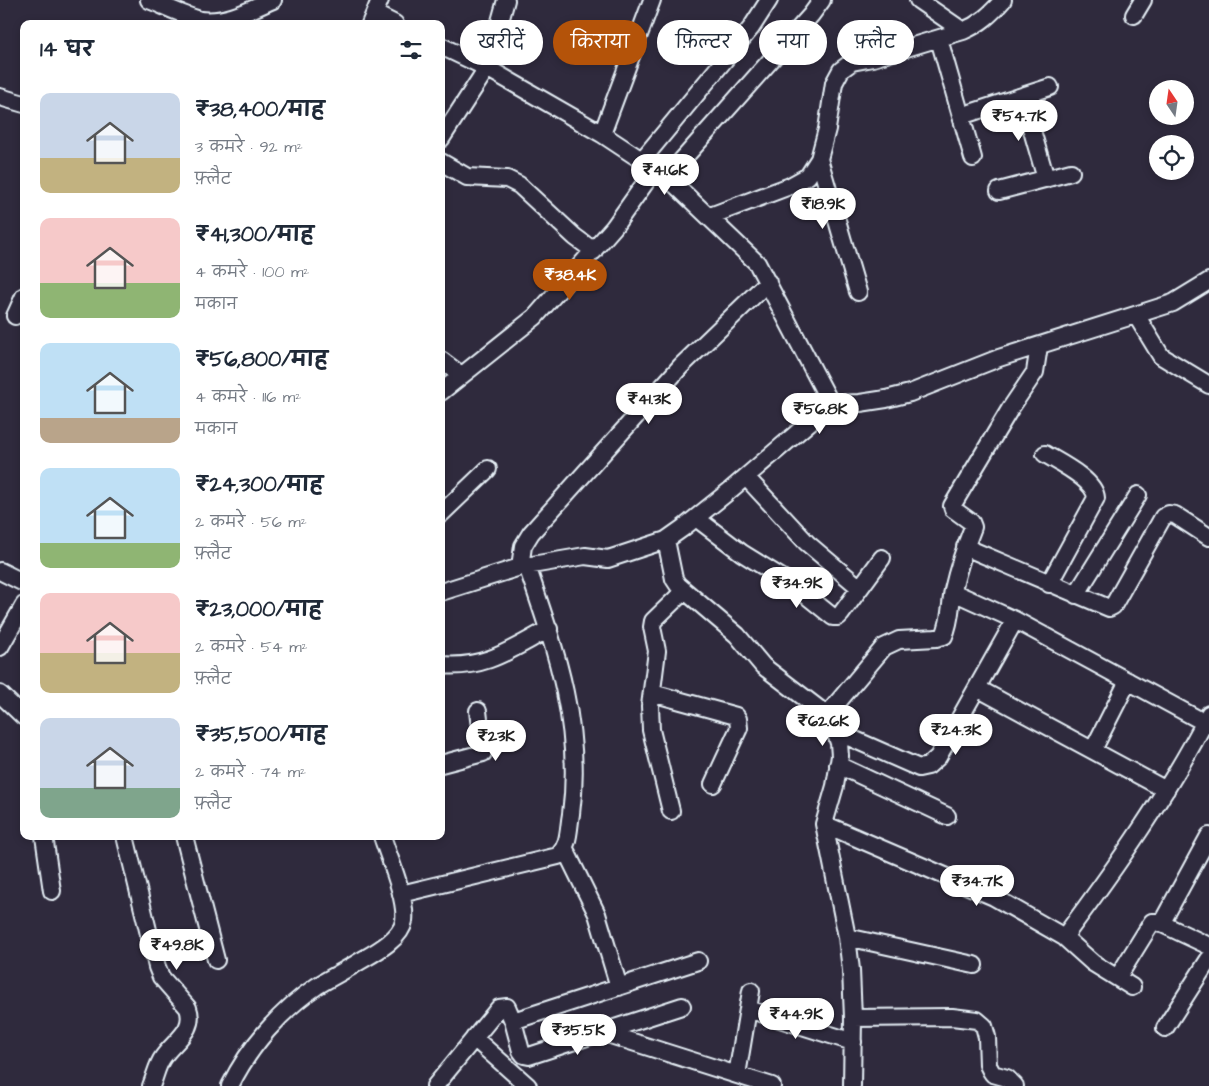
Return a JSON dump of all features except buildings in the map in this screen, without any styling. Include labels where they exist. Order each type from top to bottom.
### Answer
[{"type":"street","points":[[149,0],[194,20]]},
{"type":"street","points":[[215,20],[247,12],[273,0]]},
{"type":"street","points":[[445,133],[487,68],[506,0]]},
{"type":"street","points":[[602,134],[652,0]]},
{"type":"street","points":[[445,389],[535,317],[594,251],[655,169],[769,0]]},
{"type":"street","points":[[655,169],[810,15],[822,0]]},
{"type":"street","points":[[918,0],[963,31]]},
{"type":"street","points":[[710,216],[790,186],[808,176],[819,159],[827,129],[834,83],[841,70],[852,62],[873,58],[974,27],[988,17],[1003,0]]},
{"type":"street","points":[[1134,15],[1143,0]]},
{"type":"street","points":[[375,13],[388,20]]},
{"type":"street","points":[[939,39],[973,158]]},
{"type":"street","points":[[445,48],[487,68],[602,134],[655,169],[710,216],[757,263],[831,404]]},
{"type":"street","points":[[961,116],[1050,87]]},
{"type":"street","points":[[1022,96],[1046,179]]},
{"type":"street","points":[[0,97],[20,103]]},
{"type":"street","points":[[819,159],[858,292]]},
{"type":"street","points":[[445,164],[466,177],[507,179],[519,185],[575,237],[594,251]]},
{"type":"street","points":[[1000,191],[1071,172]]},
{"type":"street","points":[[445,591],[524,566],[585,556],[608,559],[666,540],[746,477],[831,404],[878,401],[910,393],[999,358],[1173,304],[1209,281]]},
{"type":"street","points":[[619,987],[596,914],[565,849],[574,792],[575,758],[571,720],[548,629],[524,566],[523,546],[531,533],[682,366],[768,282]]},
{"type":"street","points":[[15,316],[20,305]]},
{"type":"street","points":[[1136,315],[1161,356],[1209,385]]},
{"type":"street","points":[[827,716],[884,647],[899,640],[944,636],[949,625],[953,592],[965,547],[973,527],[952,506],[1010,409],[1035,372],[1039,346]]},
{"type":"street","points":[[445,363],[461,375]]},
{"type":"street","points":[[1045,454],[1090,483],[1096,491],[1096,498],[1049,584]]},
{"type":"street","points":[[445,510],[488,469]]},
{"type":"street","points":[[746,477],[807,543],[860,588]]},
{"type":"street","points":[[1076,595],[1138,495]]},
{"type":"street","points":[[965,547],[1105,608],[1113,606],[1163,517],[1169,514],[1175,515],[1209,537]]},
{"type":"street","points":[[696,518],[742,552],[792,584],[833,617],[838,617],[841,614],[882,558]]},
{"type":"street","points":[[666,540],[674,579],[678,585],[737,634],[763,666],[827,716],[835,731],[839,743],[838,765],[833,794],[824,824],[847,937],[853,1018],[852,1086]]},
{"type":"street","points":[[0,571],[20,581]]},
{"type":"street","points":[[671,811],[651,730],[650,706],[656,651],[652,627],[653,621],[684,591]]},
{"type":"street","points":[[953,592],[1016,620],[1128,681],[1207,720],[1166,790],[1124,855],[1064,937]]},
{"type":"street","points":[[2,639],[20,611]]},
{"type":"street","points":[[835,731],[919,768],[928,766],[938,757],[1016,620]]},
{"type":"street","points":[[445,665],[469,666],[486,661],[548,629]]},
{"type":"street","points":[[1093,750],[1128,681]]},
{"type":"street","points":[[977,688],[1166,790]]},
{"type":"street","points":[[652,692],[736,716],[738,719],[739,728],[713,784]]},
{"type":"street","points":[[0,694],[20,713]]},
{"type":"street","points":[[445,763],[483,753],[478,710]]},
{"type":"street","points":[[838,765],[947,816]]},
{"type":"street","points":[[824,824],[994,897],[1064,937],[1093,962],[1132,987]]},
{"type":"street","points":[[1161,924],[1209,836]]},
{"type":"street","points":[[45,840],[52,891]]},
{"type":"street","points":[[126,840],[157,966],[162,977],[188,1008],[190,1014],[190,1026],[162,1058],[151,1086]]},
{"type":"street","points":[[185,840],[216,960]]},
{"type":"street","points":[[230,1086],[250,1051],[283,1014],[316,987],[382,949],[393,939],[404,922],[404,905],[383,840]]},
{"type":"street","points":[[401,894],[558,856],[565,849]]},
{"type":"street","points":[[1118,978],[1152,922],[1161,924],[1209,946]]},
{"type":"street","points":[[847,937],[974,965]]},
{"type":"street","points":[[1165,1028],[1209,959]]},
{"type":"street","points":[[514,1021],[698,961]]},
{"type":"street","points":[[737,1075],[751,991]]},
{"type":"street","points":[[435,1086],[499,1008],[507,1007],[514,1021],[521,1051],[524,1055],[529,1056],[682,1006]]},
{"type":"street","points":[[748,1009],[853,1042]]},
{"type":"street","points":[[853,1018],[952,1017],[977,1020],[984,1026],[987,1037],[988,1066],[990,1071],[993,1074],[1007,1078],[1016,1086]]},
{"type":"street","points":[[601,1032],[772,1086]]},
{"type":"street","points":[[474,1038],[528,1086]]}]
